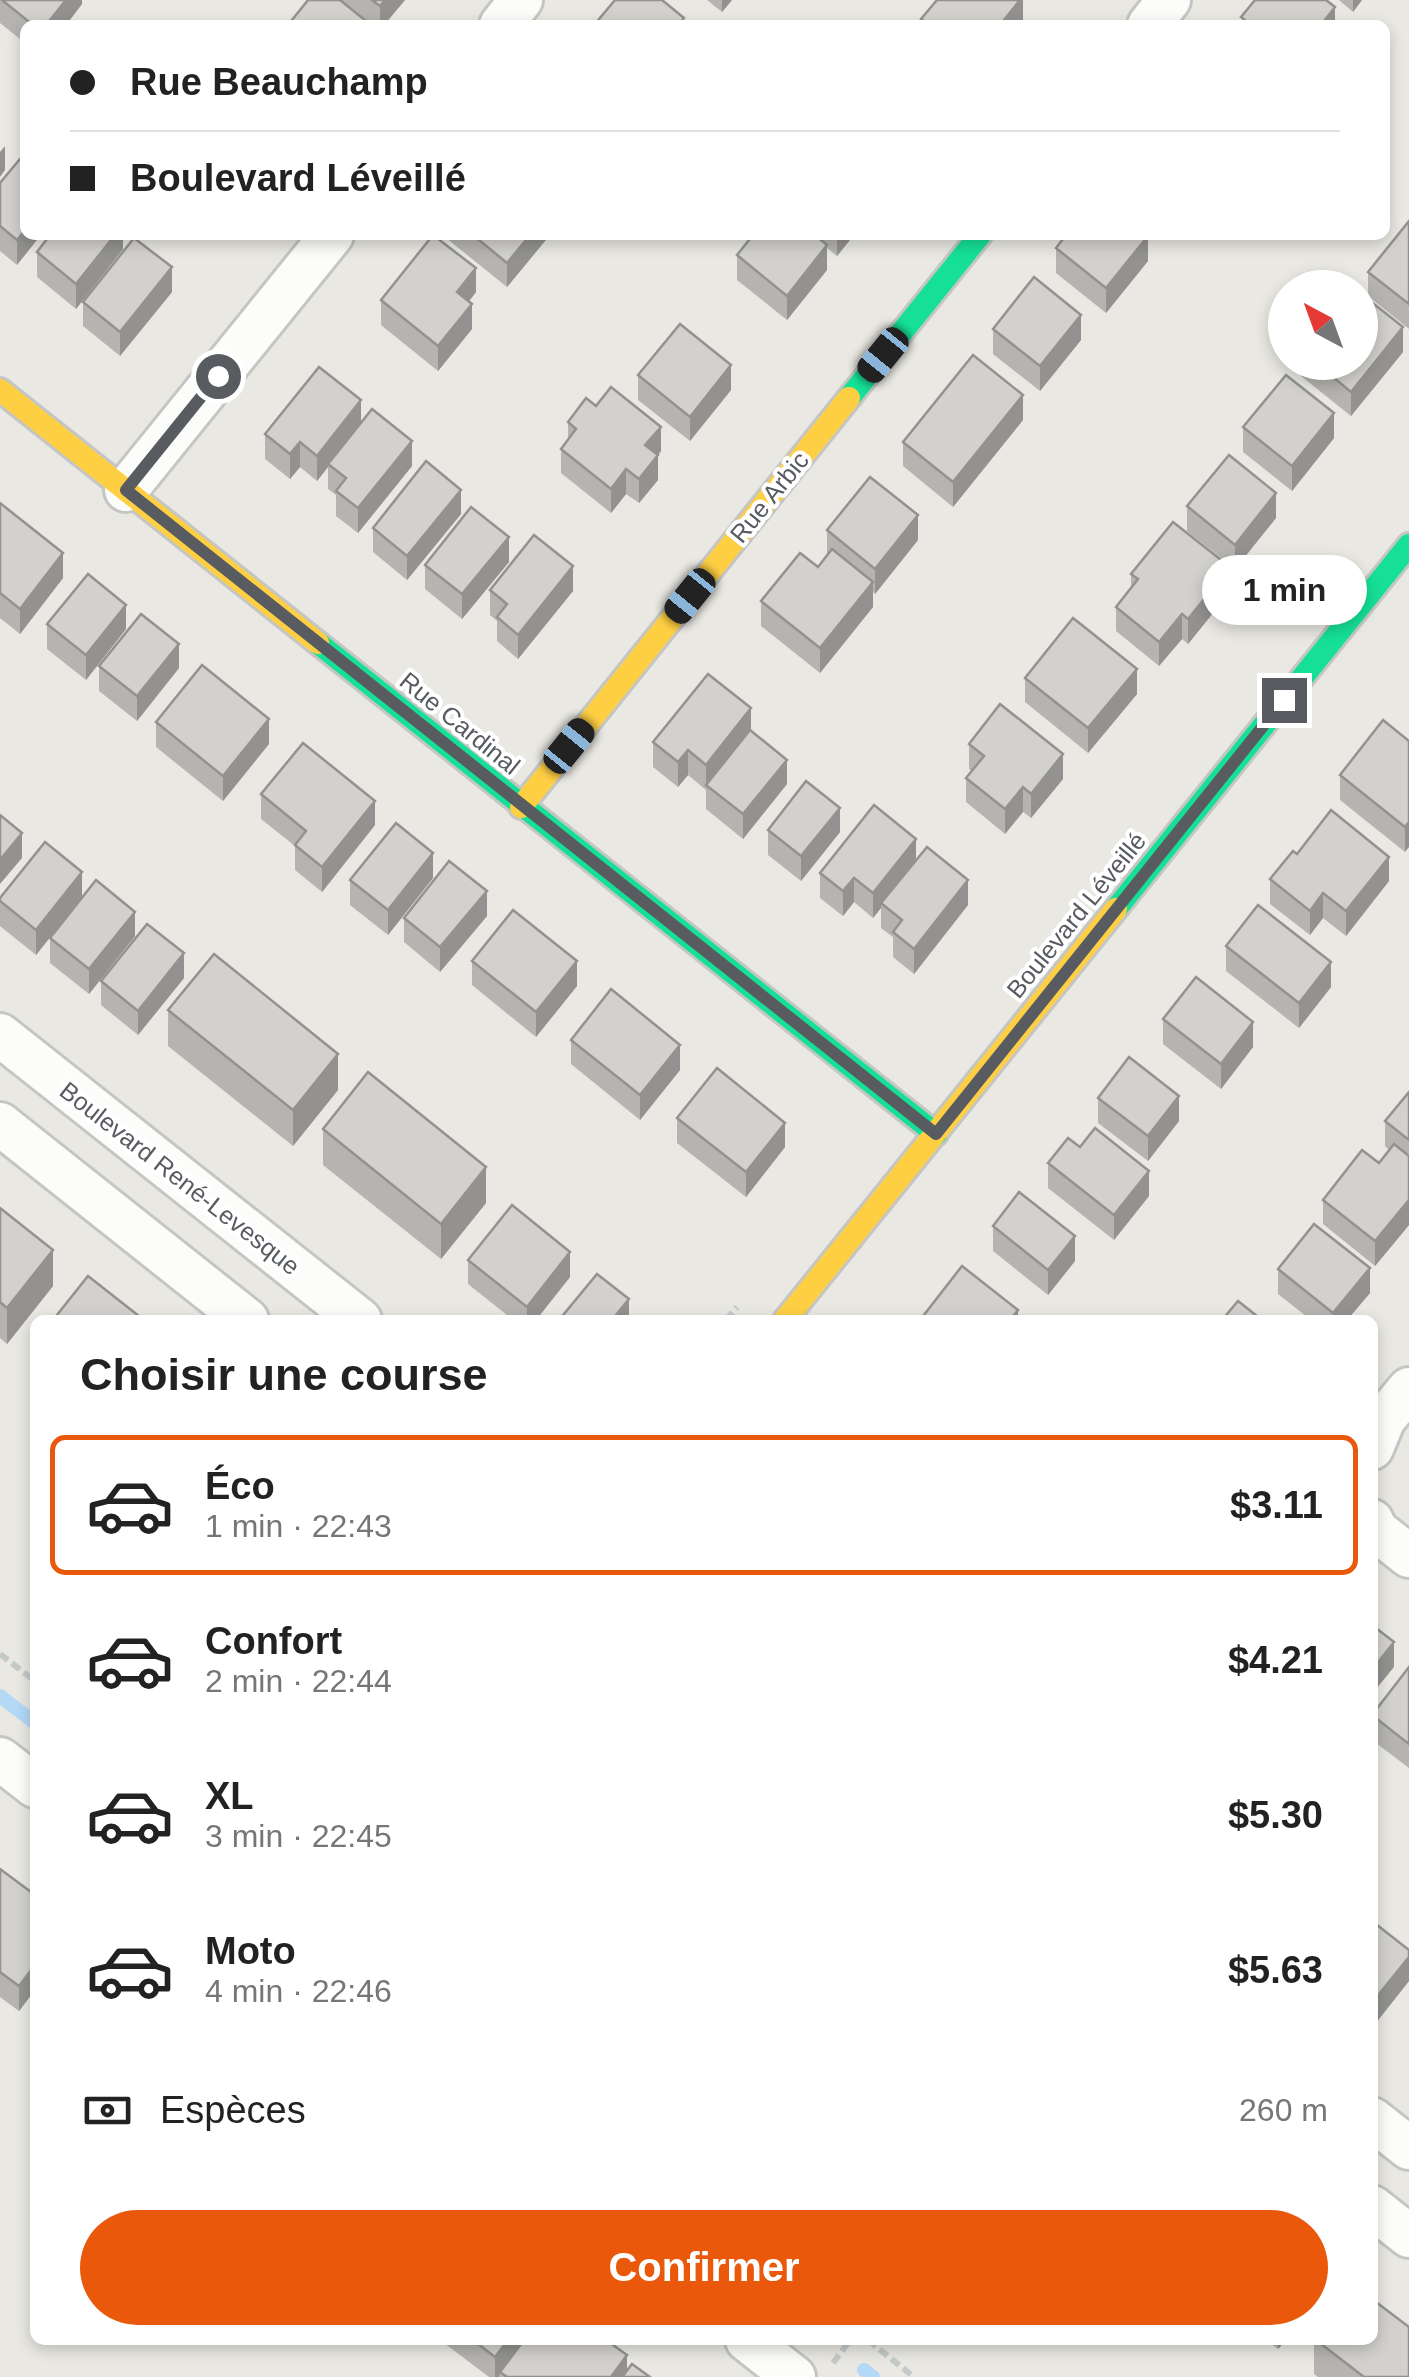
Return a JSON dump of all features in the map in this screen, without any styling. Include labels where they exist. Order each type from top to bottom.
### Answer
[{"type":"street","points":[[505,20],[522,0]]},
{"type":"street","points":[[1153,20],[1169,0]]},
{"type":"street","points":[[126,490],[328,240]]},
{"type":"street","name":"Rue Arbic","points":[[520,807],[976,240]]},
{"type":"street","name":"Rue Cardinal","points":[[0,390],[936,1134]]},
{"type":"street","name":"Boulevard Léveillé","points":[[789,1315],[1409,545]]},
{"type":"street","name":"Boulevard René-Levesque","points":[[0,1035],[354,1315]]},
{"type":"street","points":[[0,1124],[241,1315]]},
{"type":"street","points":[[1378,1434],[1384,1419],[1409,1389]]},
{"type":"street","points":[[1378,1532],[1409,1556]]},
{"type":"street","points":[[0,1759],[30,1782]]},
{"type":"street","points":[[1378,2124],[1409,2148]]},
{"type":"street","points":[[1378,2212],[1409,2236]]},
{"type":"street","points":[[754,2345],[794,2377]]},
{"type":"path","points":[[0,1654],[30,1677]]},
{"type":"path","points":[[874,2345],[914,2377]]},
{"type":"building","points":[[2,0],[66,0],[50,20],[27,20]]},
{"type":"building","points":[[308,0],[340,0],[365,20],[292,20]]},
{"type":"building","points":[[615,0],[662,0],[684,18],[682,20],[598,20]]},
{"type":"building","points":[[937,0],[1020,0],[1004,20],[921,19]]},
{"type":"building","points":[[1255,0],[1326,0],[1335,7],[1325,20],[1241,17]]},
{"type":"building","points":[[20,159],[17,240],[0,226],[0,183]]},
{"type":"building","points":[[1409,221],[1409,304],[1378,280],[1378,270],[1370,270]]},
{"type":"building","points":[[46,240],[111,240],[76,284],[37,252]]},
{"type":"building","points":[[132,240],[172,267],[120,332],[83,302]]},
{"type":"building","points":[[429,240],[440,240],[476,268],[457,292],[472,304],[438,346],[381,300]]},
{"type":"building","points":[[479,240],[526,240],[507,263]]},
{"type":"building","points":[[749,240],[821,240],[827,245],[787,296],[737,255]]},
{"type":"building","points":[[1062,240],[1145,240],[1106,288],[1056,248]]},
{"type":"building","points":[[1034,277],[1081,315],[1040,366],[993,329]]},
{"type":"building","points":[[1378,307],[1403,327],[1378,358]]},
{"type":"building","points":[[680,324],[731,365],[690,417],[638,375]]},
{"type":"building","points":[[973,355],[1023,395],[953,482],[903,442]]},
{"type":"building","points":[[319,367],[361,400],[317,456],[300,442],[290,454],[265,434]]},
{"type":"building","points":[[1282,380],[1292,380],[1334,413],[1292,466],[1243,427]]},
{"type":"building","points":[[1337,380],[1361,380],[1351,392]]},
{"type":"building","points":[[611,387],[661,427],[645,445],[658,455],[639,479],[626,469],[611,489],[561,449],[576,429],[568,422],[586,398],[596,406]]},
{"type":"building","points":[[372,409],[412,441],[358,508],[336,491],[346,478],[328,464]]},
{"type":"building","points":[[1229,455],[1276,493],[1235,545],[1187,506]]},
{"type":"building","points":[[426,461],[461,490],[407,556],[373,528]]},
{"type":"building","points":[[870,477],[918,515],[875,569],[827,530]]},
{"type":"building","points":[[0,503],[63,553],[20,609],[0,593]]},
{"type":"building","points":[[471,507],[509,537],[462,594],[425,565]]},
{"type":"building","points":[[1173,522],[1230,567],[1188,619],[1182,614],[1159,642],[1116,607],[1138,579],[1131,574]]},
{"type":"building","points":[[534,535],[573,566],[518,635],[497,617],[507,604],[490,590]]},
{"type":"building","points":[[832,549],[873,582],[820,648],[761,601],[800,553],[818,567]]},
{"type":"building","points":[[88,574],[126,605],[86,655],[47,624]]},
{"type":"building","points":[[141,614],[179,644],[137,696],[99,666]]},
{"type":"building","points":[[1073,618],[1137,669],[1088,728],[1025,678]]},
{"type":"building","points":[[202,665],[269,719],[223,776],[156,722]]},
{"type":"building","points":[[708,674],[751,708],[706,765],[688,750],[678,762],[653,742]]},
{"type":"building","points":[[1000,704],[1063,754],[1031,794],[1023,787],[1005,809],[966,778],[984,756],[969,744]]},
{"type":"building","points":[[1383,720],[1409,741],[1409,822],[1405,827],[1340,775]]},
{"type":"building","points":[[750,730],[787,760],[743,814],[706,785]]},
{"type":"building","points":[[303,743],[375,801],[322,867],[295,845],[306,831],[261,794]]},
{"type":"building","points":[[806,781],[840,808],[801,856],[768,830]]},
{"type":"building","points":[[874,805],[916,839],[873,893],[854,878],[843,891],[820,873]]},
{"type":"building","points":[[1331,810],[1389,857],[1346,911],[1323,893],[1310,911],[1270,879],[1293,851],[1297,854]]},
{"type":"building","points":[[0,815],[22,833],[0,860]]},
{"type":"building","points":[[396,823],[433,853],[388,910],[350,880]]},
{"type":"building","points":[[45,842],[82,872],[36,930],[0,898]]},
{"type":"building","points":[[927,847],[968,880],[914,949],[893,932],[902,920],[881,903]]},
{"type":"building","points":[[449,861],[487,891],[440,947],[404,918]]},
{"type":"building","points":[[96,880],[135,912],[89,969],[50,938]]},
{"type":"building","points":[[1258,905],[1331,962],[1299,1003],[1226,946]]},
{"type":"building","points":[[513,910],[577,961],[536,1012],[472,961]]},
{"type":"building","points":[[147,924],[184,953],[138,1011],[101,981]]},
{"type":"building","points":[[214,954],[338,1054],[293,1110],[168,1010]]},
{"type":"building","points":[[1196,977],[1253,1022],[1221,1064],[1163,1019]]},
{"type":"building","points":[[611,989],[680,1045],[640,1095],[571,1040]]},
{"type":"building","points":[[1129,1057],[1179,1096],[1148,1136],[1098,1098]]},
{"type":"building","points":[[717,1068],[785,1123],[746,1172],[677,1118]]},
{"type":"building","points":[[368,1072],[486,1167],[441,1224],[323,1129]]},
{"type":"building","points":[[1409,1092],[1409,1140],[1385,1121]]},
{"type":"building","points":[[1095,1128],[1149,1171],[1114,1215],[1048,1163],[1068,1138],[1080,1147]]},
{"type":"building","points":[[1394,1144],[1409,1156],[1409,1200],[1375,1241],[1323,1200],[1362,1150],[1379,1163]]},
{"type":"building","points":[[1019,1192],[1075,1236],[1048,1270],[993,1226]]},
{"type":"building","points":[[512,1205],[570,1252],[527,1307],[468,1260]]},
{"type":"building","points":[[0,1208],[53,1250],[7,1308],[0,1302]]},
{"type":"building","points":[[1314,1224],[1370,1268],[1333,1313],[1278,1269]]},
{"type":"building","points":[[962,1266],[1018,1310],[1014,1315],[924,1315]]},
{"type":"building","points":[[597,1274],[629,1299],[616,1315],[563,1315]]},
{"type":"building","points":[[88,1276],[138,1315],[57,1315]]},
{"type":"building","points":[[1238,1301],[1256,1315],[1226,1315]]},
{"type":"building","points":[[1378,1630],[1394,1642],[1378,1662]]},
{"type":"building","points":[[1409,1667],[1409,1744],[1378,1720],[1378,1707]]},
{"type":"building","points":[[0,1869],[30,1891],[30,1972],[19,1986],[0,1972]]},
{"type":"building","points":[[1378,1926],[1409,1950],[1409,1957],[1378,1995]]},
{"type":"building","points":[[1378,2304],[1409,2327],[1409,2377],[1364,2377],[1322,2345],[1378,2345]]},
{"type":"building","points":[[479,2345],[504,2345],[495,2357]]},
{"type":"building","points":[[520,2345],[613,2345],[627,2355],[611,2377],[507,2377],[500,2372]]},
{"type":"building","points":[[632,2364],[650,2377],[622,2377]]},
{"type":"waterway","points":[[0,1696],[30,1719]]},
{"type":"waterway","points":[[864,2370],[873,2377]]},
{"type":"traffic: fast","points":[[849,398],[976,240]]},
{"type":"traffic: fast","points":[[1116,909],[1409,545]]},
{"type":"traffic: fast","points":[[318,643],[936,1134]]},
{"type":"traffic: slow","points":[[0,390],[318,643]]},
{"type":"traffic: slow","points":[[521,807],[849,398]]},
{"type":"traffic: slow","points":[[789,1315],[1116,909]]},
{"type":"route","points":[[218,376],[126,490],[936,1134],[1284,700]]}]
